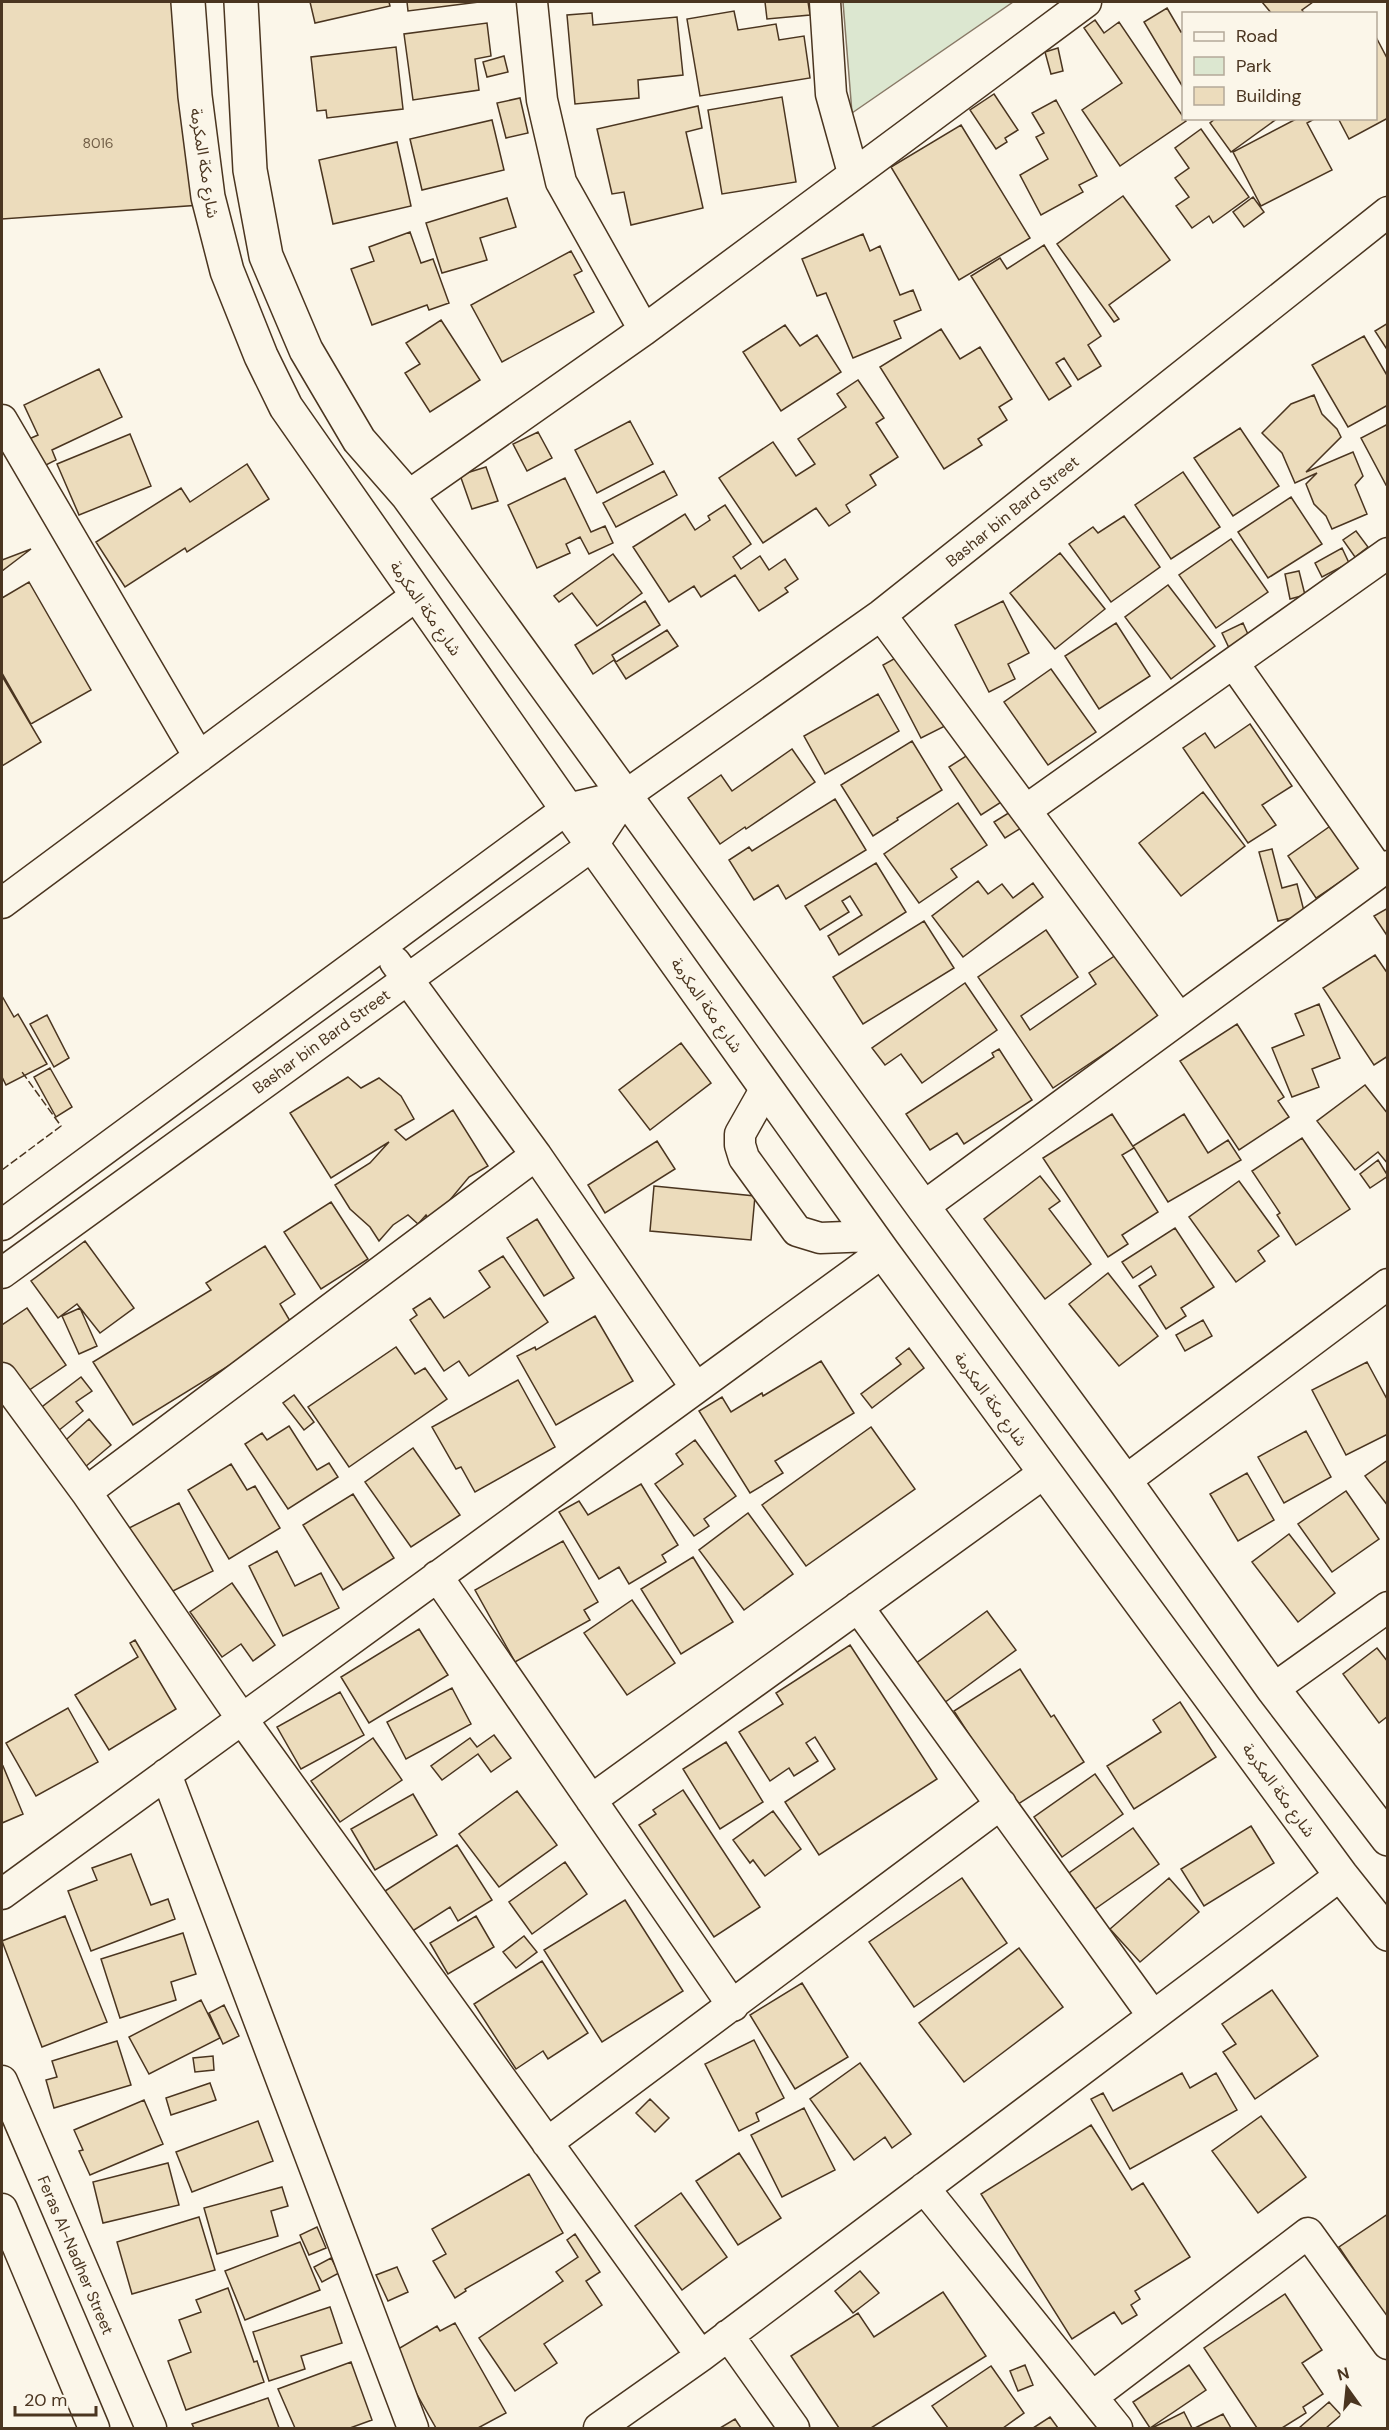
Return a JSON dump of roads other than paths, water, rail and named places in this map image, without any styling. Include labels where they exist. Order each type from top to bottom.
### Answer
[{"type":"main road","name":"شارع مكة المكرمة","points":[[188,2],[195,96],[208,197],[227,271],[261,356],[286,407],[567,809],[878,1244],[1341,1875],[1388,1934]]},
{"type":"main road","points":[[241,2],[250,170],[266,256],[306,350],[359,440],[408,496],[923,1207],[1125,1481],[1273,1689],[1388,1839]]},
{"type":"street","points":[[532,2],[542,100],[561,182],[644,330]]},
{"type":"street","points":[[825,2],[831,94],[853,173]]},
{"type":"street","points":[[408,496],[644,330],[1086,2]]},
{"type":"street","name":"Bashar bin Bard Street","points":[[2,1273],[593,845],[626,795],[881,615],[1388,212]]},
{"type":"street","points":[[2,420],[199,757]]},
{"type":"street","points":[[1026,810],[1388,553]]},
{"type":"street","points":[[2,903],[417,595]]},
{"type":"street","points":[[881,615],[1179,1018]]},
{"type":"street","points":[[923,1207],[1384,869],[1234,664]]},
{"type":"street","name":"Bashar bin Bard Street","points":[[2,1225],[567,809],[626,795]]},
{"type":"street","points":[[382,945],[536,1155],[696,1388]]},
{"type":"street","points":[[766,1088],[740,1134],[740,1145],[744,1158],[797,1231],[820,1238],[878,1244]]},
{"type":"street","points":[[86,1492],[536,1155]]},
{"type":"street","points":[[2,1894],[696,1388],[878,1244]]},
{"type":"street","points":[[1125,1481],[1388,1284]]},
{"type":"street","points":[[2,1377],[86,1492],[242,1719],[701,2356]]},
{"type":"street","points":[[591,1800],[1044,1473]]},
{"type":"street","points":[[437,1576],[733,2006]]},
{"type":"street","points":[[858,1607],[1153,2016]]},
{"type":"street","points":[[1273,1689],[1388,1607]]},
{"type":"street","points":[[166,1774],[413,2428]]},
{"type":"street","points":[[547,2143],[1001,1804]]},
{"type":"street","points":[[599,2428],[701,2356],[1341,1875]]},
{"type":"street","name":"Feras Al-Nadher Street","points":[[2,2081],[151,2428]]},
{"type":"street","points":[[924,2188],[1117,2428]]},
{"type":"street","points":[[2,2209],[94,2428]]},
{"type":"street","points":[[1092,2397],[1308,2233],[1388,2344]]},
{"type":"street","points":[[728,2335],[794,2428]]}]
